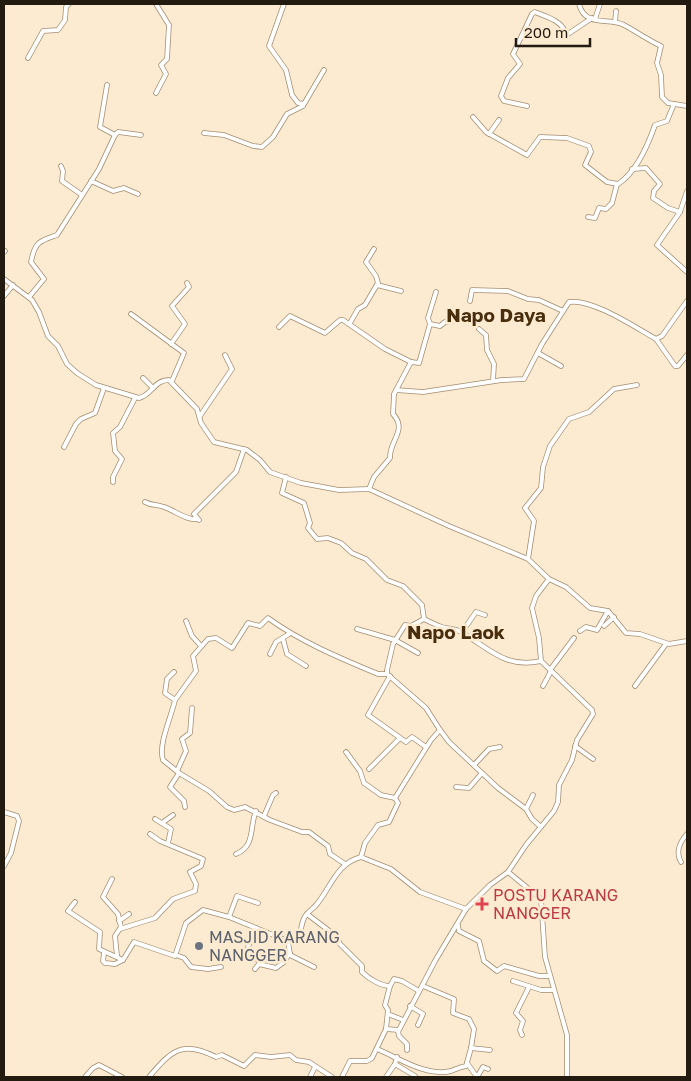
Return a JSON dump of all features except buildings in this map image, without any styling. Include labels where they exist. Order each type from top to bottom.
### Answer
[{"type":"street","points":[[156,4],[169,26],[167,59],[161,66],[166,75],[156,93]]},
{"type":"street","points":[[284,4],[270,46],[286,70],[295,100],[303,106]]},
{"type":"street","points":[[579,4],[590,16],[605,23],[615,22],[625,26],[661,46],[657,63],[661,75],[661,96],[665,101],[687,106]]},
{"type":"street","points":[[527,106],[504,101],[501,96],[508,78],[520,64],[513,54],[532,14],[535,12],[548,17],[562,26],[568,34],[590,16],[600,4]]},
{"type":"street","points":[[28,58],[43,31],[58,30],[65,20],[66,5]]},
{"type":"street","points":[[615,22],[616,11]]},
{"type":"street","points":[[204,133],[224,135],[253,146],[262,147],[269,142],[287,114],[303,106],[324,70]]},
{"type":"street","points":[[107,85],[100,127],[115,135]]},
{"type":"street","points":[[588,217],[594,218],[599,208],[606,209],[611,204],[617,184],[624,180],[651,139],[654,125],[667,122],[674,104]]},
{"type":"street","points":[[472,117],[489,134],[501,142],[529,155],[540,137],[567,138],[589,146],[591,152],[585,165],[605,180],[617,184]]},
{"type":"street","points":[[489,134],[499,120]]},
{"type":"street","points":[[30,299],[44,279],[31,262],[35,250],[42,240],[57,235],[91,181],[115,135],[118,132],[141,135]]},
{"type":"street","points":[[61,166],[63,171],[62,181],[82,196]]},
{"type":"street","points":[[632,169],[646,168],[660,184],[654,191],[653,198],[663,205],[680,212]]},
{"type":"street","points":[[91,181],[113,190],[124,188],[138,194]]},
{"type":"street","points":[[687,191],[680,212],[657,245],[687,272]]},
{"type":"street","points":[[350,323],[358,309],[365,305],[377,285],[376,276],[366,262],[374,249]]},
{"type":"street","points":[[4,279],[30,299],[39,312],[48,336],[58,346],[67,364],[77,373],[104,388],[135,398],[143,397],[160,381],[172,382],[195,405],[203,426],[214,442],[244,449],[260,460],[270,472],[286,478],[339,490],[369,489],[449,526],[528,559],[549,579],[566,587],[590,608],[608,612],[614,617],[624,632],[642,634],[666,644],[687,641]]},
{"type":"street","points":[[171,344],[185,324],[172,308],[174,302],[189,287],[186,283]]},
{"type":"street","points":[[4,296],[13,285]]},
{"type":"street","points":[[377,285],[401,291]]},
{"type":"street","points":[[470,300],[472,290],[503,290],[528,299],[539,300],[563,311]]},
{"type":"street","points":[[279,327],[290,316],[324,333],[341,320],[350,323],[385,349],[419,364],[430,324],[428,318],[436,292]]},
{"type":"street","points":[[656,339],[662,336],[687,301]]},
{"type":"street","points":[[396,390],[423,392],[524,379],[569,302],[580,302],[606,312],[656,339],[675,366],[678,366],[687,355]]},
{"type":"street","points":[[131,314],[184,353],[172,382]]},
{"type":"street","points":[[430,324],[440,326],[446,322],[475,317]]},
{"type":"street","points":[[479,329],[486,335],[486,348],[494,364],[493,382]]},
{"type":"street","points":[[538,353],[561,366]]},
{"type":"street","points":[[200,416],[232,369],[224,355]]},
{"type":"street","points":[[369,489],[374,477],[390,458],[389,449],[398,432],[398,421],[393,414],[394,394],[411,362]]},
{"type":"street","points":[[143,378],[153,388]]},
{"type":"street","points":[[528,559],[534,523],[525,508],[541,488],[543,465],[554,438],[569,419],[589,412],[614,389],[637,385]]},
{"type":"street","points":[[64,447],[76,424],[81,419],[95,413],[104,388]]},
{"type":"street","points":[[113,482],[113,477],[122,460],[115,452],[113,433],[120,427],[135,398]]},
{"type":"street","points":[[145,502],[155,507],[162,506],[186,517],[198,520],[194,514],[236,472],[244,449]]},
{"type":"street","points":[[286,478],[282,492],[304,502],[310,523],[308,528],[318,539],[328,538],[341,543],[352,553],[366,559],[387,580],[403,586],[422,605],[424,619]]},
{"type":"street","points":[[407,1050],[407,1044],[399,1036],[398,1031],[435,961],[466,909],[490,885],[508,872],[557,804],[559,786],[572,760],[578,737],[591,719],[593,712],[541,661],[539,638],[532,608],[536,596],[549,579]]},
{"type":"street","points":[[462,632],[476,612],[485,615]]},
{"type":"street","points":[[580,631],[586,628],[597,630],[608,612]]},
{"type":"street","points":[[604,626],[614,617]]},
{"type":"street","points":[[345,864],[330,854],[329,847],[309,832],[302,832],[242,806],[235,810],[227,808],[194,780],[178,772],[163,760],[161,745],[170,723],[175,700],[195,675],[197,667],[192,657],[208,639],[216,638],[232,648],[248,623],[260,626],[268,618],[289,634],[378,674],[389,675],[426,708],[440,730],[498,788],[526,810],[541,827]]},
{"type":"street","points":[[426,748],[412,736],[406,742],[399,739],[389,728],[368,714],[389,675],[389,661],[395,640],[405,625],[411,626],[424,619],[462,632],[486,647],[495,656],[522,664],[541,661]]},
{"type":"street","points":[[186,621],[192,636],[201,646]]},
{"type":"street","points":[[357,629],[395,640],[418,653]]},
{"type":"street","points":[[270,654],[276,642],[289,634]]},
{"type":"street","points":[[543,686],[550,671],[574,638]]},
{"type":"street","points":[[282,640],[286,654],[306,666]]},
{"type":"street","points":[[635,686],[666,644]]},
{"type":"street","points":[[174,672],[167,679],[165,693],[175,700]]},
{"type":"street","points":[[185,807],[184,801],[170,787],[186,751],[182,739],[190,733],[192,708]]},
{"type":"street","points":[[395,798],[426,748],[440,730]]},
{"type":"street","points":[[369,769],[399,739]]},
{"type":"street","points":[[575,746],[593,760]]},
{"type":"street","points":[[474,764],[489,749],[500,747]]},
{"type":"street","points":[[346,752],[360,770],[364,783],[381,795],[395,798],[398,803],[390,820],[378,825],[365,843],[361,857]]},
{"type":"street","points":[[456,787],[470,788],[482,772]]},
{"type":"street","points":[[264,816],[273,795],[276,793]]},
{"type":"street","points":[[526,810],[534,795]]},
{"type":"street","points":[[236,854],[243,851],[250,842],[256,811]]},
{"type":"street","points":[[4,812],[17,816],[19,821],[9,857],[4,866]]},
{"type":"street","points":[[162,823],[173,815]]},
{"type":"street","points":[[155,819],[171,830],[168,843]]},
{"type":"street","points":[[120,929],[154,918],[173,899],[195,890],[196,884],[190,872],[201,866],[203,859],[157,840],[150,834]]},
{"type":"street","points":[[680,862],[678,855],[679,846],[687,834]]},
{"type":"street","points":[[4,857],[9,857]]},
{"type":"street","points":[[176,955],[186,923],[201,911],[209,910],[288,941],[299,938],[307,914],[316,906],[345,864],[361,857],[393,871],[420,892],[466,909]]},
{"type":"street","points":[[508,872],[541,899],[542,929],[548,976],[566,1035],[567,1077]]},
{"type":"street","points":[[112,879],[103,896],[118,914],[120,921],[120,929],[115,936],[116,956]]},
{"type":"street","points":[[229,917],[237,896],[258,902]]},
{"type":"street","points":[[75,902],[68,911],[100,932],[98,947],[104,953],[124,960]]},
{"type":"street","points":[[120,921],[129,914]]},
{"type":"street","points":[[307,914],[337,937],[342,946],[362,966],[365,976],[385,986],[390,986]]},
{"type":"street","points":[[458,925],[460,931],[479,941],[484,962],[497,971],[504,966],[539,976],[548,976]]},
{"type":"street","points":[[256,928],[246,952],[260,961],[259,964]]},
{"type":"street","points":[[259,964],[276,968],[284,962],[290,954],[288,941]]},
{"type":"street","points":[[104,953],[103,961],[115,964],[124,960],[134,942],[173,957],[176,955],[187,960],[191,967],[208,969],[221,967]]},
{"type":"street","points":[[290,954],[314,966]]},
{"type":"street","points":[[255,968],[259,964]]},
{"type":"street","points":[[342,1077],[350,1061],[369,1061],[377,1049],[386,1029],[388,1014],[385,1005],[390,986],[395,979],[419,991]]},
{"type":"street","points":[[513,981],[529,987],[553,990]]},
{"type":"street","points":[[377,1049],[434,1072],[450,1071],[464,1067],[467,1063],[473,1028],[469,1019],[452,1013],[454,999],[423,986]]},
{"type":"street","points":[[522,1035],[520,1030],[523,1021],[516,1013],[529,987]]},
{"type":"street","points":[[410,1006],[423,1014],[418,1025]]},
{"type":"street","points":[[388,1014],[403,1020]]},
{"type":"street","points":[[386,1029],[398,1031]]},
{"type":"street","points":[[149,1077],[166,1057],[175,1052],[193,1047],[216,1057],[221,1054],[244,1066],[255,1055],[272,1057],[289,1054],[296,1060],[310,1062],[332,1077]]},
{"type":"street","points":[[471,1048],[490,1050]]},
{"type":"street","points":[[386,1077],[395,1064],[397,1057]]},
{"type":"street","points":[[467,1063],[477,1077],[484,1068],[488,1069]]},
{"type":"street","points":[[395,1064],[415,1076]]},
{"type":"street","points":[[85,1077],[93,1068],[99,1065],[122,1077]]},
{"type":"street","points":[[310,1077],[315,1067]]},
{"type":"place","name":"POSTU KARANG NANGGER","points":[[482,904]]},
{"type":"place","name":"MASJID KARANG NANGGER","points":[[199,946]]},
{"type":"district","name":"Napo Daya","points":[[496,315]]},
{"type":"district","name":"Napo Laok","points":[[456,632]]}]
